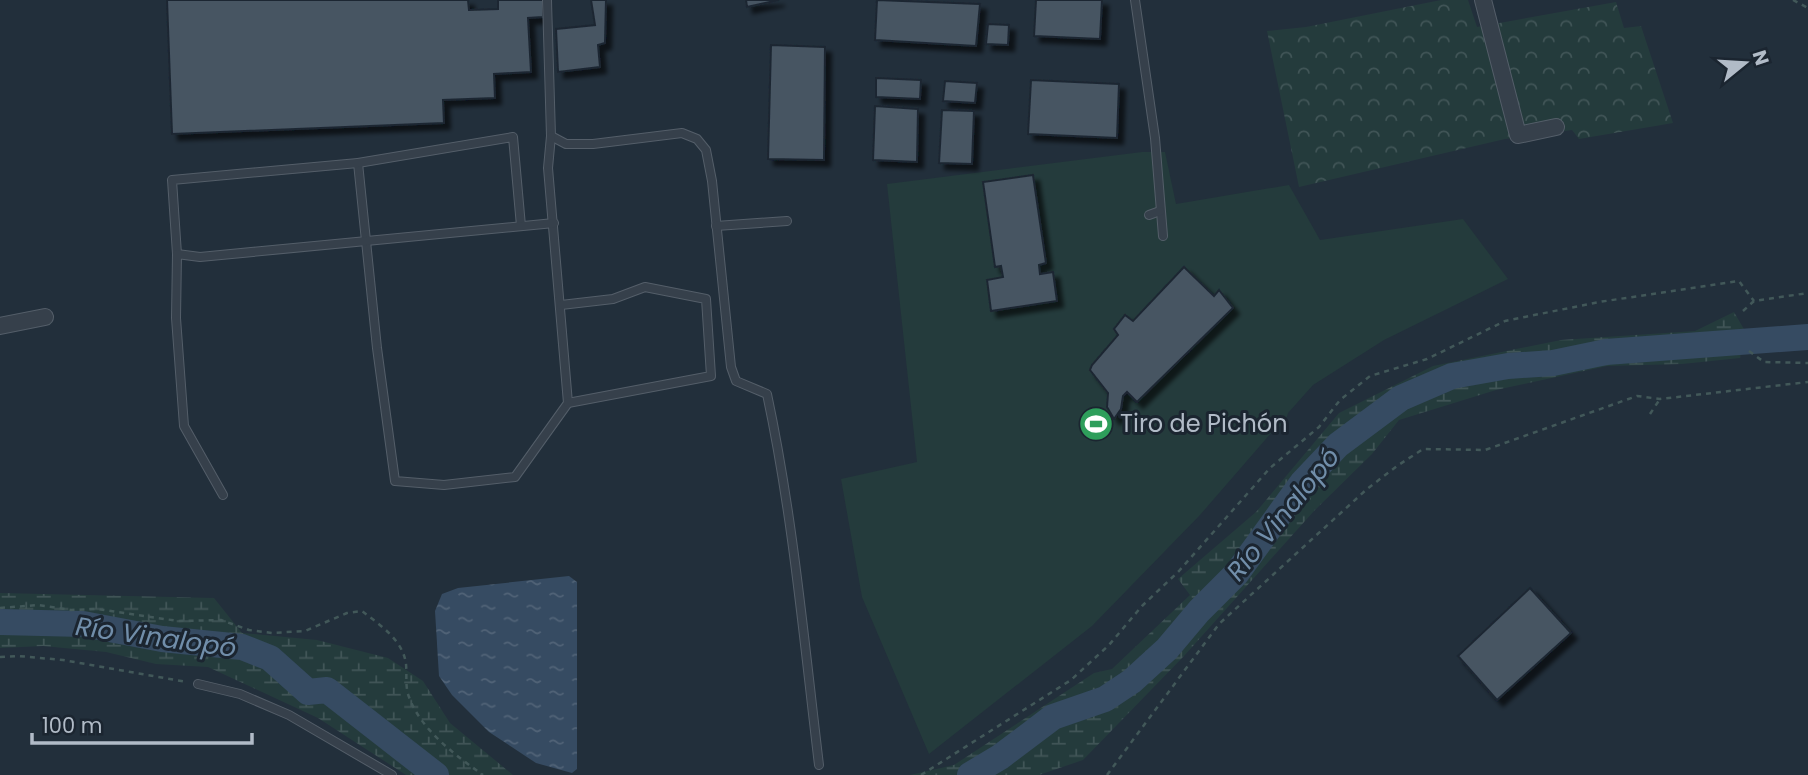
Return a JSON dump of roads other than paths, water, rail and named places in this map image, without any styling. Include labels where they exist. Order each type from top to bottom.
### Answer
[{"type":"street","points":[[1483,0],[1518,135],[1556,127]]},
{"type":"street","points":[[0,326],[45,317]]},
{"type":"lane","points":[[358,163],[395,481],[444,485],[515,477],[568,403],[548,168],[551,136],[547,0]]},
{"type":"lane","points":[[1136,0],[1163,236]]},
{"type":"lane","points":[[1149,98],[1159,96]]},
{"type":"lane","points":[[551,136],[566,144],[593,144],[682,133],[697,139],[706,150],[731,367],[736,381],[767,394],[775,433],[795,560],[819,765]]},
{"type":"lane","points":[[223,495],[184,426],[176,318],[177,254],[172,180],[358,163],[513,137],[522,226]]},
{"type":"lane","points":[[1149,215],[1160,211]]},
{"type":"lane","points":[[716,226],[787,221]]},
{"type":"lane","points":[[177,254],[200,257],[554,223]]},
{"type":"lane","points":[[561,305],[613,299],[645,287],[706,299],[711,376],[568,403]]},
{"type":"lane","points":[[198,684],[240,694],[289,715],[392,775]]},
{"type":"water","points":[[569,576],[577,582],[577,769],[572,773],[536,763],[489,732],[452,695],[439,676],[435,611],[442,594],[458,588]]},
{"type":"waterway","name":"Río Vinalopó","points":[[970,775],[1000,757],[1053,717],[1105,699],[1132,681],[1167,649],[1199,611],[1237,573],[1302,483],[1338,445],[1401,398],[1452,376],[1508,366],[1553,363],[1606,352],[1808,337]]},
{"type":"waterway","name":"Río Vinalopó","points":[[0,622],[83,624],[162,639],[242,647],[270,658],[308,692],[327,690],[436,775]]},
{"type":"place","name":"Tiro de Pichón","points":[[1096,424]]}]
